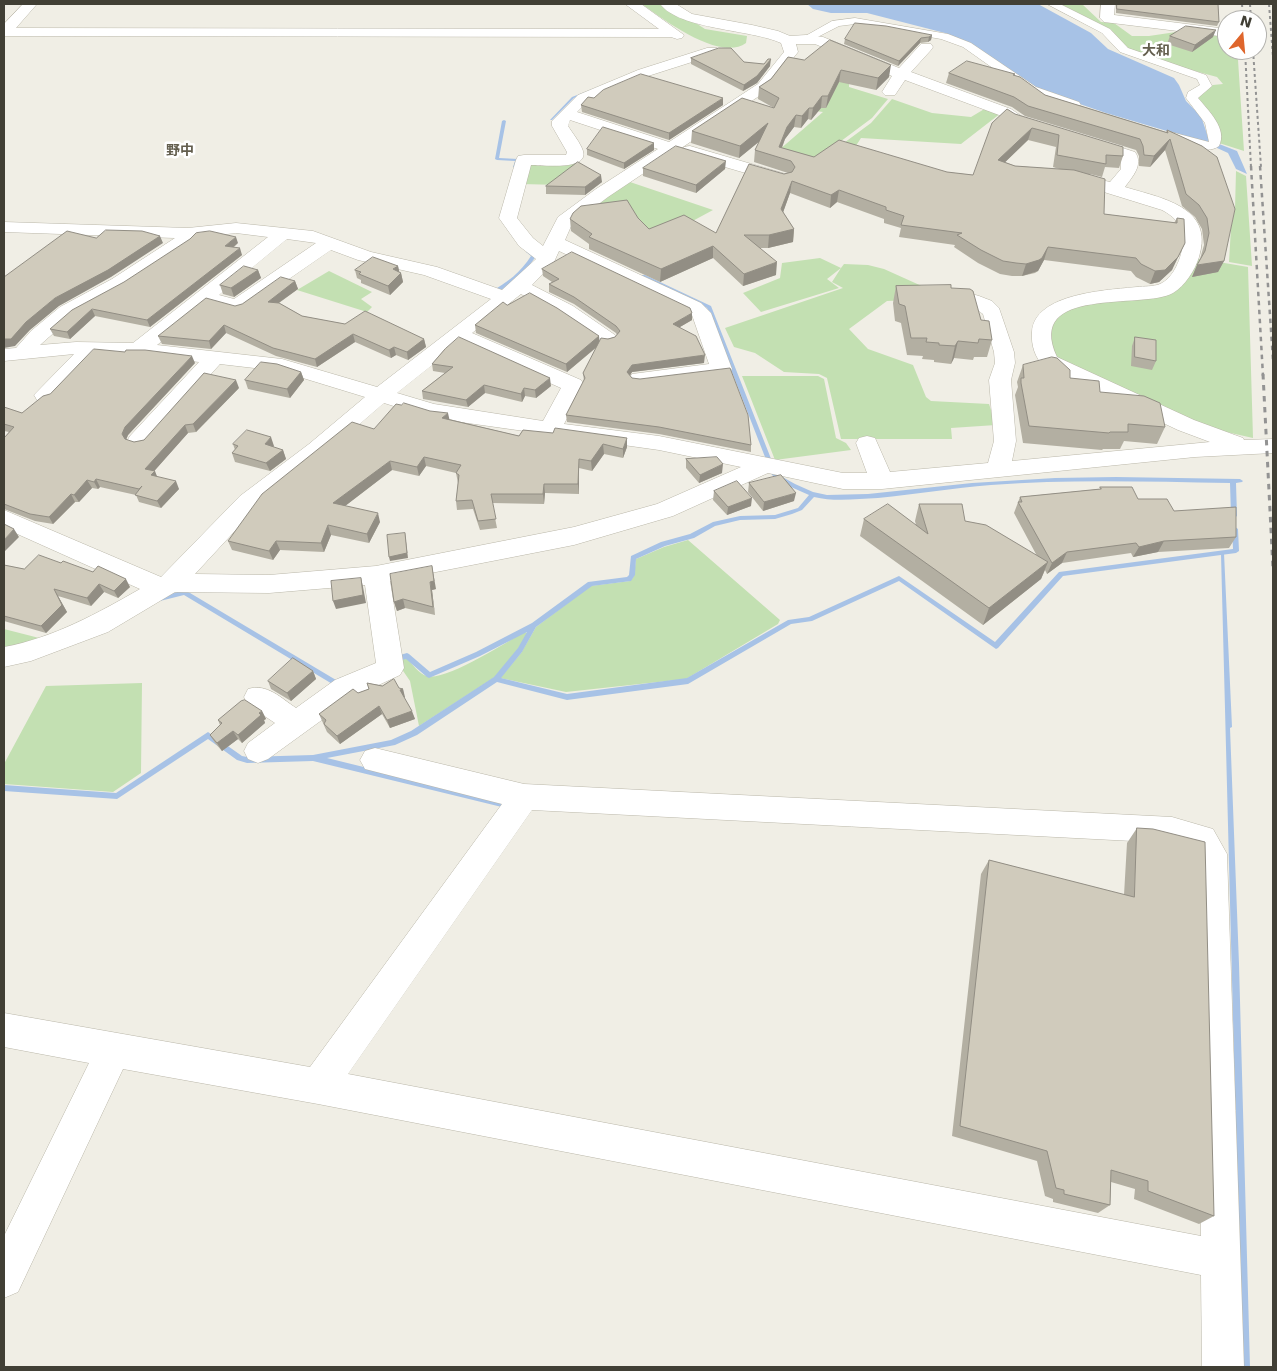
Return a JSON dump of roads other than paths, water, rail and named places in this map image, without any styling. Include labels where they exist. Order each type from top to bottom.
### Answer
[{"type":"street","points":[[30,4],[4,32],[673,33]]},
{"type":"street","points":[[632,4],[673,33],[712,51],[643,73],[583,98],[560,121],[560,126],[575,152],[574,158],[569,160],[524,160],[508,218],[526,242],[551,250],[694,307],[701,313],[721,369],[640,379]]},
{"type":"street","points":[[667,4],[688,17],[766,32],[788,41],[812,39],[834,31]]},
{"type":"street","points":[[1052,4],[1106,31],[1124,50],[1202,77],[1206,86],[1192,95],[1192,98],[1210,117],[1215,143],[1211,146],[1203,146],[1164,134]]},
{"type":"street","points":[[1108,4],[1106,18],[1109,19],[1217,32]]},
{"type":"street","points":[[812,39],[836,23],[855,21],[944,36],[967,45],[1032,90],[1088,110]]},
{"type":"street","points":[[812,39],[1006,112],[1018,121],[1054,132]]},
{"type":"street","points":[[4,657],[22,654],[98,625],[167,586],[248,502],[318,449],[379,396],[503,297],[520,286],[551,250],[564,222],[602,193],[763,87],[791,52],[788,41]]},
{"type":"street","points":[[890,92],[901,74],[926,47]]},
{"type":"street","points":[[742,80],[763,87]]},
{"type":"street","points":[[970,99],[985,87]]},
{"type":"street","points":[[566,114],[782,180]]},
{"type":"street","points":[[1072,137],[1129,156],[1129,170],[1114,189]]},
{"type":"street","points":[[998,470],[1005,441],[1000,380],[1025,366],[1042,348],[1042,325],[1052,312],[1068,305],[1090,300],[1164,290],[1174,285],[1186,267],[1191,253],[1191,232],[1185,218],[1168,206],[1078,178]]},
{"type":"street","points":[[4,227],[188,233],[236,228],[313,236],[365,256],[430,270],[503,297]]},
{"type":"street","points":[[13,354],[67,311],[119,283],[184,240],[188,233]]},
{"type":"street","points":[[138,350],[278,238]]},
{"type":"street","points":[[204,297],[237,306],[330,242]]},
{"type":"street","points":[[520,286],[566,310],[608,339]]},
{"type":"street","points":[[972,300],[985,305],[992,312],[1004,352],[1004,362],[1025,366],[1051,363],[1194,439]]},
{"type":"street","points":[[457,334],[573,385],[550,430]]},
{"type":"street","points":[[13,354],[92,348],[138,350],[282,365],[432,411],[550,430],[659,443],[843,481],[882,482],[998,470],[1194,439],[1245,447],[1273,446]]},
{"type":"street","points":[[45,395],[92,348]]},
{"type":"street","points":[[138,441],[214,357]]},
{"type":"street","points":[[867,443],[882,482]]},
{"type":"street","points":[[4,518],[167,586],[269,584],[376,575],[583,533],[665,510],[764,466]]},
{"type":"street","points":[[258,751],[345,688],[390,668],[376,575]]},
{"type":"street","points":[[258,697],[296,723]]},
{"type":"street","points":[[375,760],[524,797],[1172,830],[1202,839],[1212,854],[1223,1367]]},
{"type":"street","points":[[318,1086],[524,797]]},
{"type":"street","points":[[4,1030],[318,1086],[1221,1259]]},
{"type":"street","points":[[4,1278],[114,1050]]},
{"type":"water","points":[[807,4],[1038,4],[1091,33],[1108,49],[1174,78],[1186,101],[1201,116],[1209,140],[1237,151],[1247,174],[1236,169],[1228,153],[1204,142],[1106,113],[1039,90],[957,38],[945,33],[867,13],[831,13],[813,9]]},
{"type":"water","points":[[657,64],[574,98],[550,120],[572,97]]},
{"type":"water","points":[[1224,553],[1232,727],[1230,728],[1239,964],[1250,1367],[1242,1367],[1221,554]]},
{"type":"waterway","points":[[504,121],[497,159],[517,160],[515,167]]},
{"type":"waterway","points":[[492,293],[510,282],[526,267],[534,256],[528,251]]},
{"type":"waterway","points":[[637,279],[643,276],[709,307],[775,475],[813,494]]},
{"type":"waterway","points":[[813,494],[827,497],[868,497],[972,485],[1055,480],[1240,481]]},
{"type":"waterway","points":[[1233,481],[1234,516]]},
{"type":"waterway","points":[[395,659],[407,656],[429,675],[478,654],[534,625],[590,584],[629,579],[632,575],[633,558],[663,544],[692,536],[713,524],[740,518],[775,517],[790,513],[800,509],[813,494]]},
{"type":"waterway","points":[[496,679],[567,697],[688,681],[790,622],[810,619],[899,578],[996,646],[1061,574],[1236,551],[1235,529]]},
{"type":"waterway","points":[[160,599],[185,592],[336,683],[341,680]]},
{"type":"waterway","points":[[496,679],[520,650],[533,626]]},
{"type":"waterway","points":[[313,758],[392,743],[414,733],[496,679]]},
{"type":"waterway","points":[[4,788],[117,796],[208,735],[240,758],[247,760],[313,758]]},
{"type":"waterway","points":[[313,758],[510,806]]},
{"type":"railway","points":[[1242,4],[1242,10]]},
{"type":"railway","points":[[1250,4],[1250,10]]},
{"type":"railway","points":[[1269,4],[1273,57]]},
{"type":"railway","points":[[1246,60],[1251,167]]},
{"type":"railway","points":[[1254,60],[1261,167]]},
{"type":"railway","points":[[1251,166],[1263,376]]},
{"type":"railway","points":[[1260,166],[1273,360]]},
{"type":"railway","points":[[1263,374],[1273,569]]},
{"type":"district","name":"大和","points":[[1156,51]]},
{"type":"district","name":"野中","points":[[180,151]]}]
